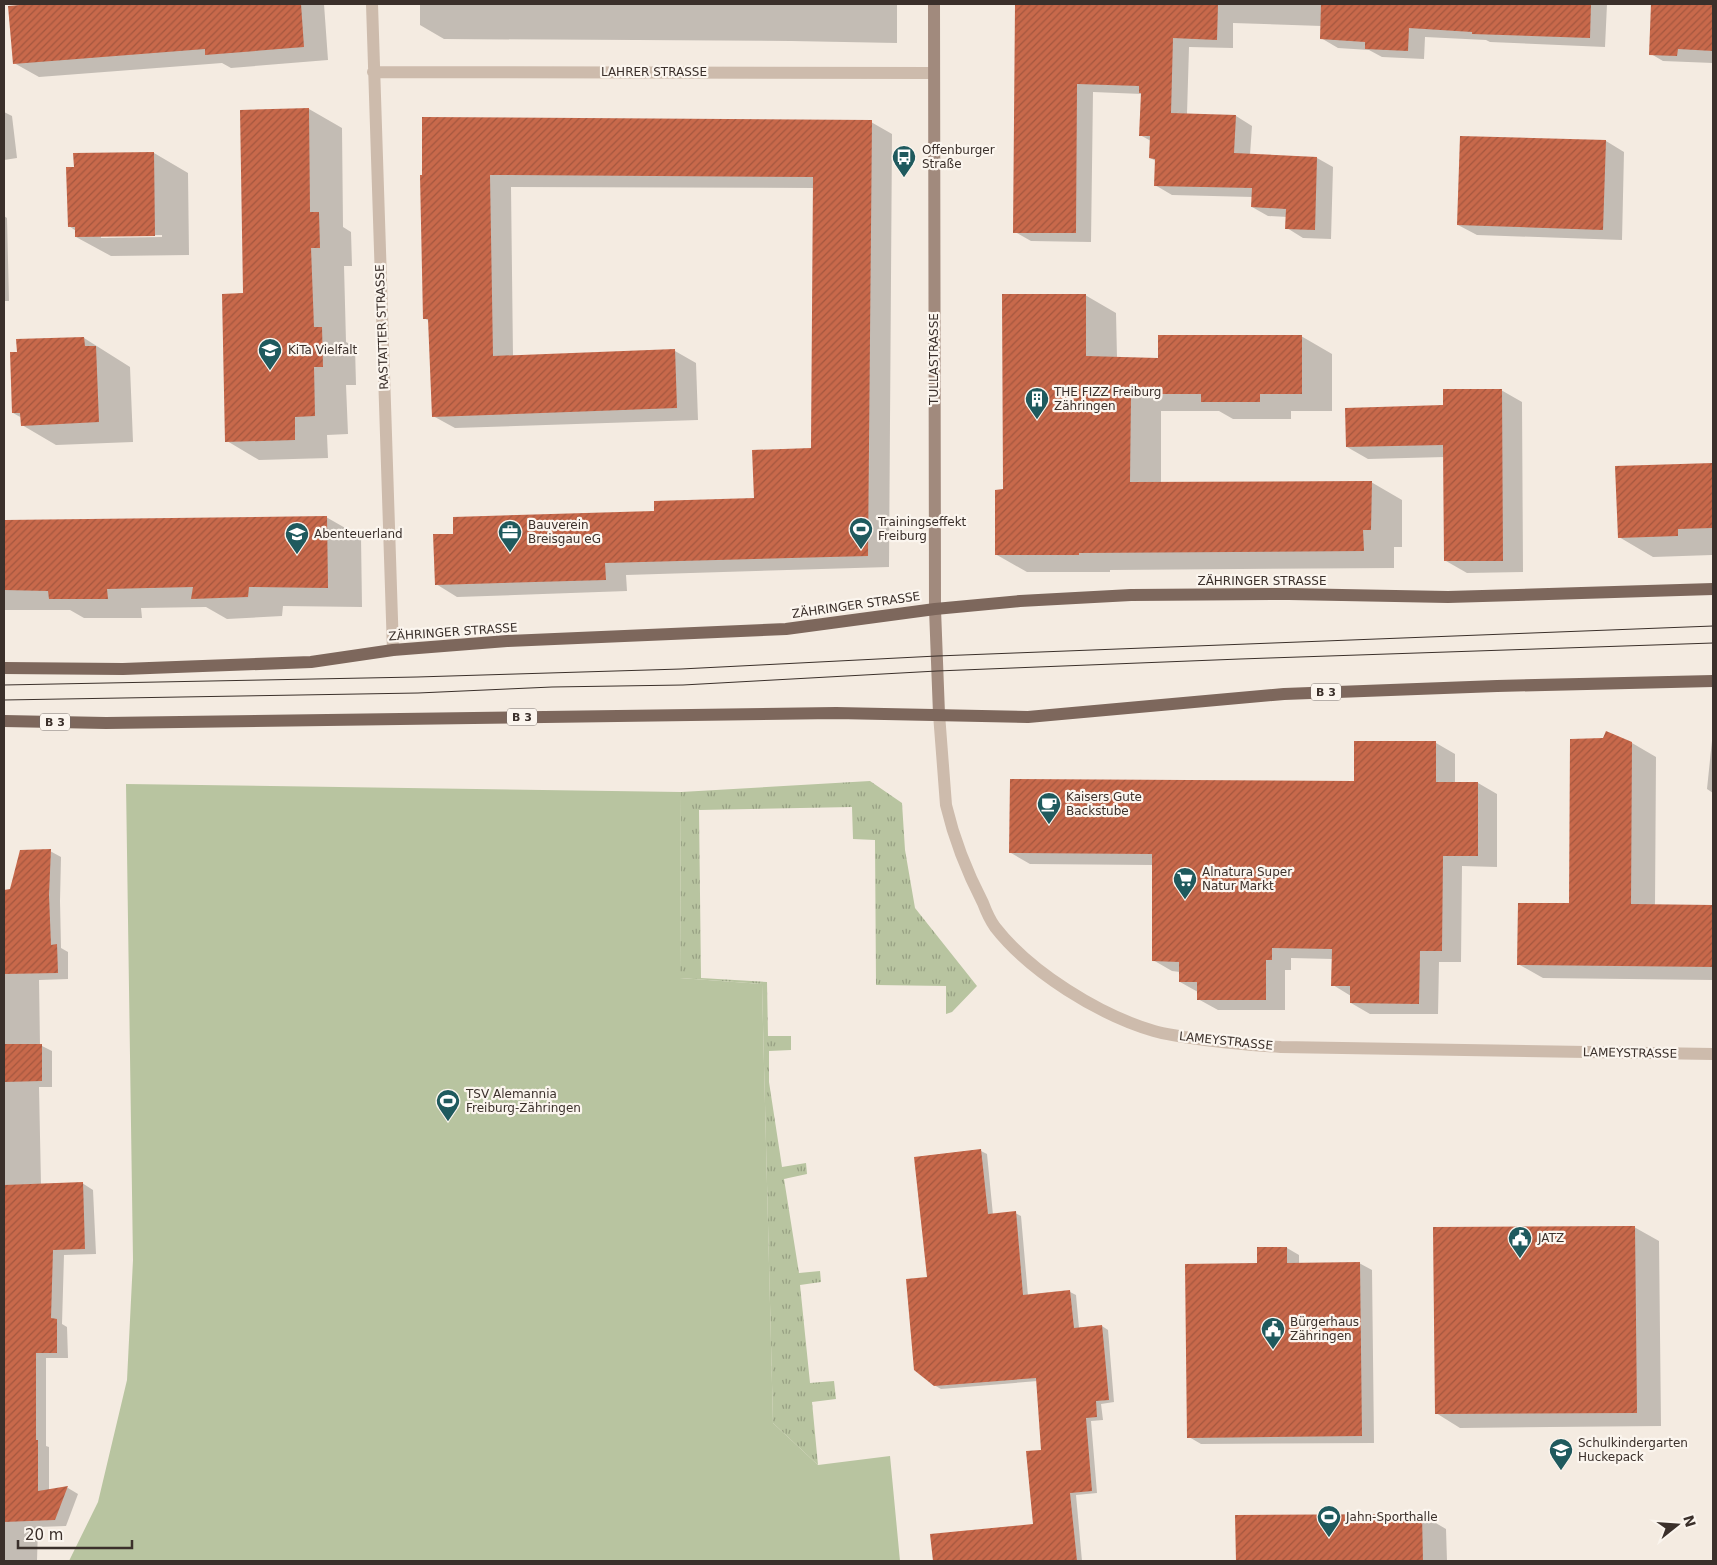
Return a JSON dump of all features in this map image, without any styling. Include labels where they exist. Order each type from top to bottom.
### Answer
[{"type":"main road","name":"ZÄHRINGER STRASSE","points":[[4,668],[123,669],[311,662],[393,650],[507,641],[786,629],[935,609],[1020,601],[1132,595],[1289,594],[1448,598],[1713,589]]},
{"type":"main road","name":"B 3","points":[[4,721],[106,723],[836,712],[1028,717],[1284,694],[1713,680]]},
{"type":"street","name":"RASTATTER STRASSE","points":[[372,4],[393,650]]},
{"type":"street","name":"TULLASTRASSE","points":[[934,4],[935,609],[939,714]]},
{"type":"street","name":"LAHRER STRASSE","points":[[373,72],[934,73]]},
{"type":"street","name":"LAMEYSTRASSE","points":[[939,714],[946,805],[953,834],[972,882],[994,926],[1032,965],[1082,1000],[1129,1023],[1156,1032],[1219,1043],[1282,1047],[1713,1054]]},
{"type":"green space","points":[[870,781],[902,803],[905,850],[915,908],[977,986],[952,1012],[946,1014],[946,986],[876,985],[875,840],[853,839],[852,807],[699,810],[701,978],[767,982],[768,1036],[791,1036],[791,1050],[769,1051],[769,1082],[782,1167],[806,1163],[807,1174],[784,1179],[799,1273],[820,1271],[821,1282],[800,1285],[810,1383],[834,1381],[836,1399],[812,1402],[818,1465],[773,1423],[762,984],[680,978],[681,792]]},
{"type":"green space","name":"TSV Alemannia Freiburg-Zähringen","points":[[126,784],[681,792],[680,978],[762,984],[773,1423],[818,1465],[890,1456],[900,1561],[69,1561],[98,1502],[127,1380],[133,1260]]},
{"type":"building","points":[[31,4],[301,4],[304,47],[205,55],[205,49],[13,64],[8,6]]},
{"type":"building","points":[[1015,4],[1218,4],[1217,40],[1173,38],[1171,113],[1236,115],[1234,153],[1317,157],[1315,230],[1285,229],[1286,209],[1251,207],[1252,188],[1154,186],[1155,159],[1149,158],[1150,136],[1139,136],[1141,93],[1139,93],[1139,86],[1077,84],[1076,233],[1013,233]]},
{"type":"building","points":[[1321,4],[1410,4],[1408,51],[1365,49],[1365,42],[1320,39]]},
{"type":"building","points":[[1410,4],[1591,4],[1590,38],[1472,34],[1472,32],[1409,28]]},
{"type":"building","points":[[1651,4],[1713,4],[1713,51],[1678,49],[1677,56],[1649,55]]},
{"type":"building","points":[[309,108],[310,212],[319,212],[320,248],[311,248],[314,327],[322,327],[323,367],[314,367],[315,416],[295,417],[295,440],[225,442],[222,294],[243,293],[240,110]]},
{"type":"building","points":[[422,117],[872,120],[868,556],[605,563],[606,580],[435,585],[433,534],[453,534],[453,517],[654,511],[654,501],[754,498],[752,450],[811,448],[813,177],[490,175],[493,356],[675,349],[677,408],[432,417],[428,319],[423,319],[420,175],[422,175]]},
{"type":"building","points":[[1460,136],[1606,140],[1603,230],[1457,225]]},
{"type":"building","points":[[154,152],[155,236],[75,237],[75,227],[68,227],[66,167],[74,167],[73,153]]},
{"type":"building","points":[[1002,294],[1086,294],[1086,356],[1158,358],[1158,335],[1302,335],[1302,394],[1260,394],[1260,402],[1201,402],[1201,394],[1131,394],[1130,482],[1372,481],[1371,530],[1363,530],[1364,551],[995,555],[995,490],[1003,489]]},
{"type":"building","points":[[84,337],[85,346],[96,346],[99,422],[21,426],[20,413],[12,413],[10,352],[17,352],[16,339]]},
{"type":"building","points":[[1443,389],[1502,389],[1503,561],[1444,561],[1443,445],[1346,447],[1345,408],[1443,405]]},
{"type":"building","points":[[1713,463],[1713,528],[1678,529],[1678,536],[1618,538],[1615,466]]},
{"type":"building","points":[[327,516],[328,588],[249,587],[248,597],[191,599],[193,587],[107,589],[108,599],[49,599],[48,591],[4,590],[4,520]]},
{"type":"building","points":[[1606,731],[1632,742],[1631,904],[1713,905],[1713,967],[1517,965],[1518,903],[1569,903],[1570,739],[1603,738]]},
{"type":"building","points":[[1354,741],[1436,741],[1436,782],[1478,782],[1478,856],[1443,856],[1442,951],[1420,951],[1419,1004],[1350,1003],[1350,986],[1331,986],[1332,949],[1272,948],[1272,960],[1266,960],[1266,1000],[1197,1000],[1197,982],[1179,982],[1179,962],[1152,961],[1152,854],[1009,853],[1010,779],[1354,781]]},
{"type":"building","points":[[51,849],[49,895],[51,945],[57,944],[58,973],[4,974],[4,890],[10,889],[20,850]]},
{"type":"building","points":[[4,1044],[42,1044],[42,1081],[4,1082]]},
{"type":"building","points":[[981,1149],[988,1214],[1016,1211],[1023,1295],[1070,1290],[1074,1328],[1102,1325],[1109,1400],[1096,1401],[1097,1417],[1086,1418],[1092,1491],[1070,1493],[1077,1561],[933,1561],[930,1534],[1033,1524],[1026,1451],[1041,1450],[1036,1378],[934,1386],[914,1370],[906,1279],[927,1277],[914,1157]]},
{"type":"building","points":[[83,1182],[85,1249],[53,1250],[51,1318],[57,1319],[57,1353],[36,1353],[38,1491],[68,1486],[55,1520],[4,1522],[4,1185]]},
{"type":"building","points":[[1635,1226],[1637,1413],[1435,1414],[1433,1227]]},
{"type":"building","name":"Bürgerhaus Zähringen","points":[[1257,1247],[1287,1247],[1287,1263],[1360,1262],[1362,1436],[1187,1438],[1185,1264],[1257,1263]]},
{"type":"building","name":"Jahn-Sporthalle","points":[[1422,1514],[1423,1561],[1236,1561],[1235,1515]]},
{"type":"tram line","points":[[4,685],[417,677],[681,669],[937,656],[1713,626]]},
{"type":"tram line","points":[[4,700],[418,693],[552,687],[683,685],[937,671],[1713,643]]},
{"type":"place","name":"Offenburger Straße","points":[[904,178]]},
{"type":"place","name":"KiTa Vielfalt","points":[[270,371]]},
{"type":"place","name":"THE FIZZ Freiburg Zähringen","points":[[1037,420]]},
{"type":"place","name":"Trainingseffekt Freiburg","points":[[861,550]]},
{"type":"place","name":"Bauverein Breisgau eG","points":[[510,553]]},
{"type":"place","name":"Abenteuerland","points":[[297,555]]},
{"type":"place","name":"Kaisers Gute Backstube","points":[[1049,825]]},
{"type":"place","name":"Alnatura Super Natur Markt","points":[[1185,900]]},
{"type":"place","name":"TSV Alemannia Freiburg-Zähringen","points":[[448,1122]]},
{"type":"place","name":"JATZ","points":[[1520,1259]]},
{"type":"place","name":"Bürgerhaus Zähringen","points":[[1273,1350]]},
{"type":"place","name":"Schulkindergarten Huckepack","points":[[1561,1471]]},
{"type":"place","name":"Jahn-Sporthalle","points":[[1329,1538]]}]
